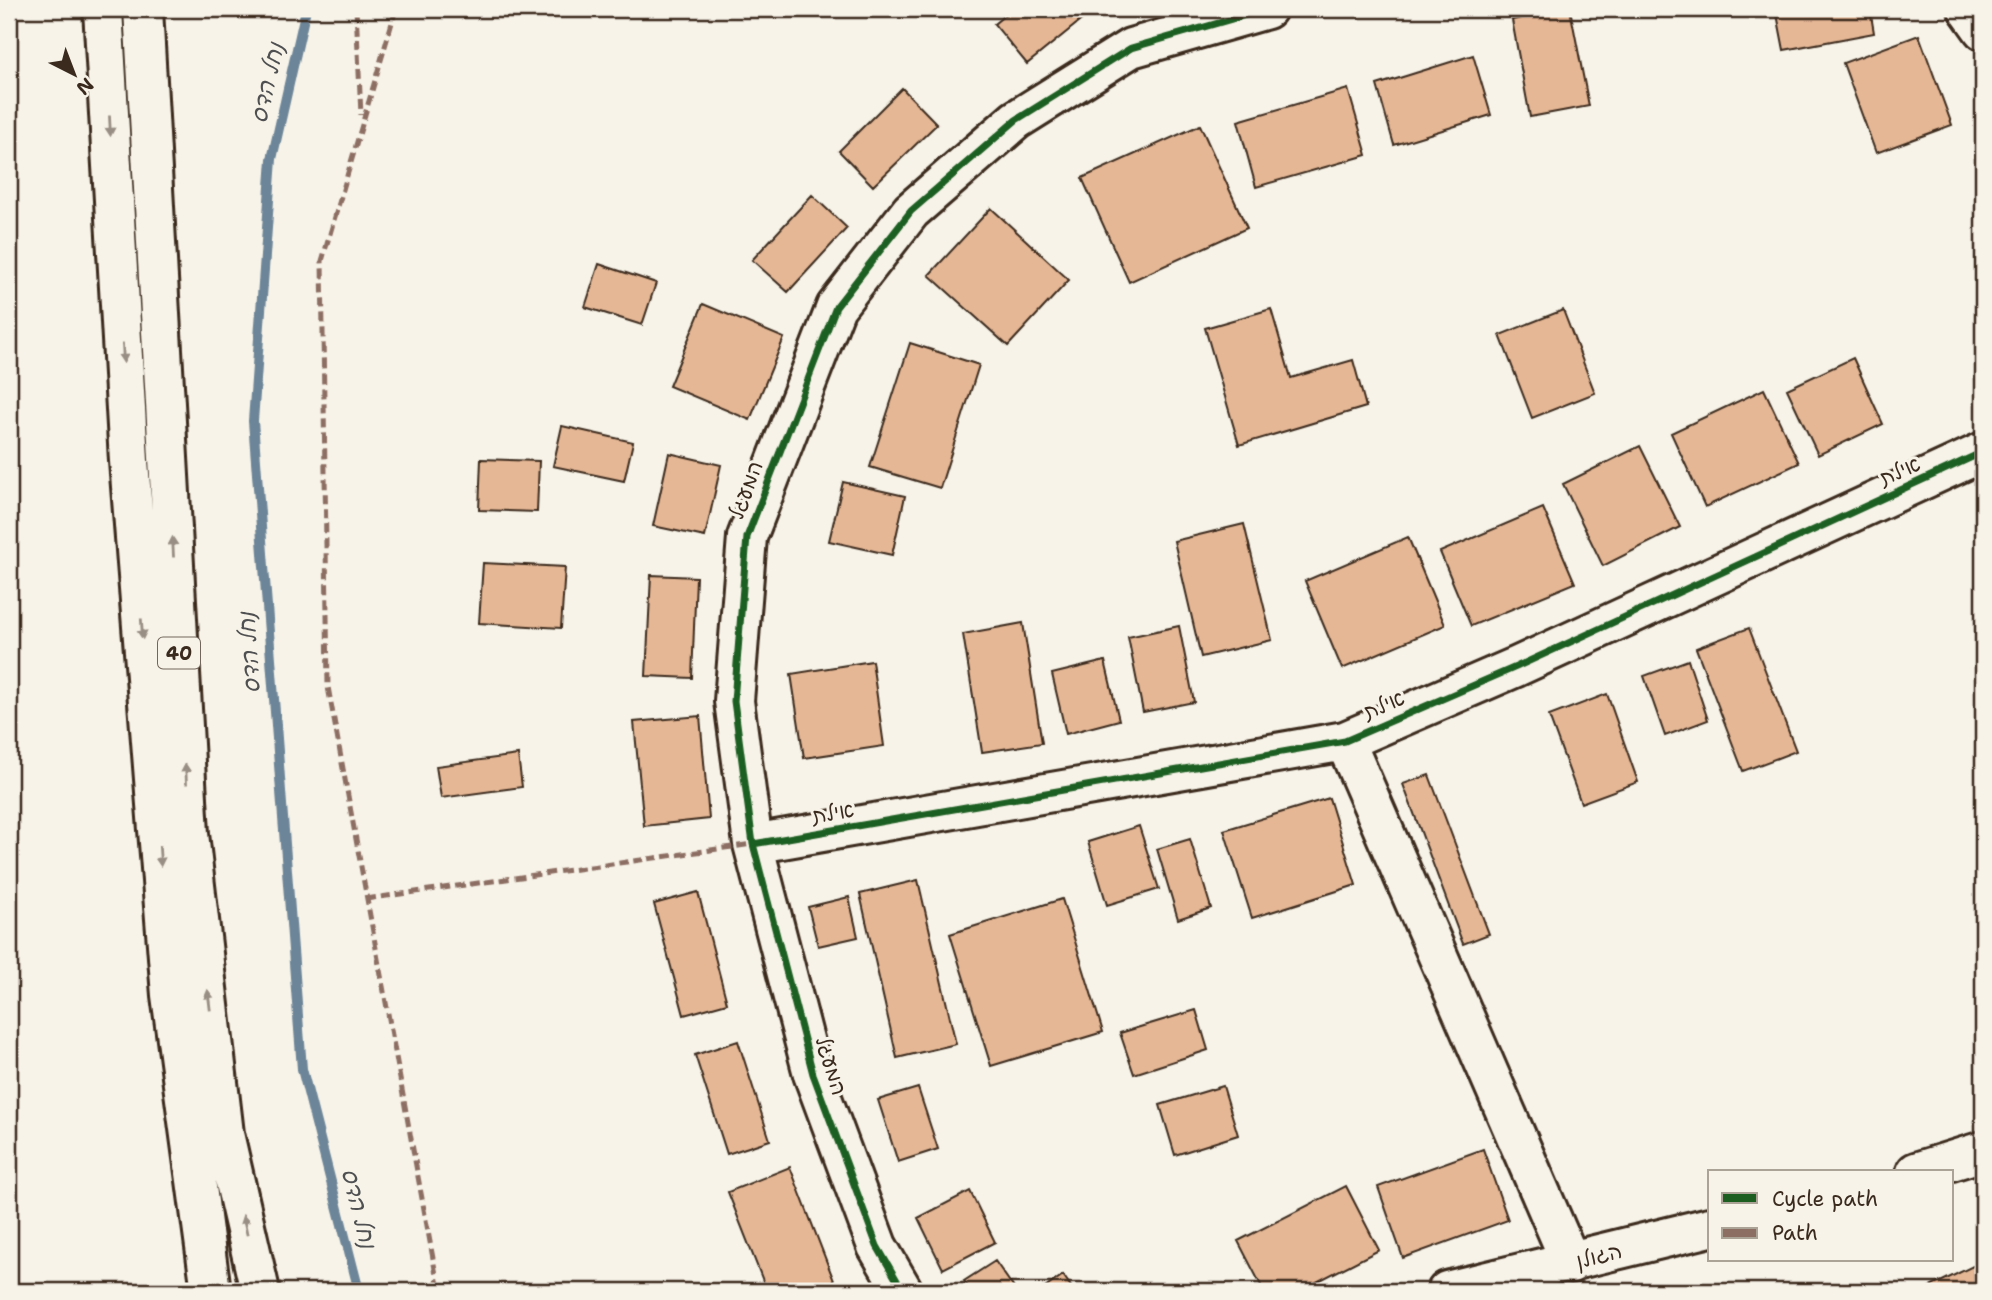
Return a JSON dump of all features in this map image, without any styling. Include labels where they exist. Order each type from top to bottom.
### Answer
[{"type":"main road","name":"40","points":[[103,9],[129,461],[171,995],[211,1291]]},
{"type":"main road","name":"40","points":[[142,9],[189,834],[225,1134],[260,1291]]},
{"type":"main road","name":"המעגל","points":[[903,1291],[877,1246],[813,1074],[753,844],[734,701],[747,537],[836,307],[911,211],[1016,120],[1131,48],[1267,9]]},
{"type":"main road","points":[[1968,9],[1983,30]]},
{"type":"main road","name":"אילת","points":[[753,844],[1345,741],[1516,667],[1983,452]]},
{"type":"main road","points":[[1345,741],[1571,1263]]},
{"type":"main road","points":[[1922,1170],[1983,1151]]},
{"type":"main road","name":"הגולן","points":[[1447,1291],[1708,1228]]},
{"type":"building","points":[[1012,9],[1095,9],[1027,64],[994,24]]},
{"type":"building","points":[[1570,9],[1589,106],[1530,117],[1512,20]]},
{"type":"building","points":[[1776,9],[1870,9],[1874,33],[1784,50]]},
{"type":"building","points":[[1919,35],[1952,125],[1876,153],[1843,63]]},
{"type":"building","points":[[1473,55],[1491,115],[1394,145],[1377,85]]},
{"type":"building","points":[[902,88],[937,124],[873,186],[839,151]]},
{"type":"building","points":[[1348,89],[1367,155],[1256,187],[1238,121]]},
{"type":"building","points":[[1200,125],[1247,228],[1129,282],[1082,178]]},
{"type":"building","points":[[812,195],[847,228],[788,292],[752,260]]},
{"type":"building","points":[[991,208],[1069,280],[1008,346],[929,275]]},
{"type":"building","points":[[599,264],[656,283],[642,325],[585,307]]},
{"type":"building","points":[[703,304],[784,338],[750,420],[669,386]]},
{"type":"building","points":[[1271,309],[1291,378],[1353,360],[1366,407],[1239,445],[1205,328]]},
{"type":"building","points":[[1563,310],[1595,393],[1532,418],[1500,335]]},
{"type":"building","points":[[910,343],[979,365],[940,488],[870,467]]},
{"type":"building","points":[[1853,358],[1883,424],[1818,455],[1787,389]]},
{"type":"building","points":[[1764,389],[1799,463],[1705,507],[1671,433]]},
{"type":"building","points":[[562,426],[633,442],[624,481],[553,466]]},
{"type":"building","points":[[1640,446],[1680,527],[1603,566],[1563,484]]},
{"type":"building","points":[[669,453],[721,465],[705,537],[653,526]]},
{"type":"building","points":[[481,459],[539,461],[537,512],[479,510]]},
{"type":"building","points":[[843,482],[905,496],[892,555],[829,541]]},
{"type":"building","points":[[1543,508],[1575,583],[1471,626],[1440,552]]},
{"type":"building","points":[[1244,524],[1272,640],[1201,657],[1174,541]]},
{"type":"building","points":[[1408,537],[1445,625],[1342,669],[1305,581]]},
{"type":"building","points":[[483,563],[565,567],[561,628],[479,623]]},
{"type":"building","points":[[651,575],[696,577],[692,678],[646,676]]},
{"type":"building","points":[[1023,623],[1042,743],[982,752],[963,634]]},
{"type":"building","points":[[1179,626],[1194,702],[1143,712],[1128,637]]},
{"type":"building","points":[[1749,628],[1796,751],[1743,771],[1696,648]]},
{"type":"building","points":[[1688,660],[1708,720],[1665,736],[1644,676]]},
{"type":"building","points":[[872,661],[884,746],[804,758],[791,674]]},
{"type":"building","points":[[1105,661],[1119,720],[1066,734],[1052,674]]},
{"type":"building","points":[[1607,694],[1638,782],[1581,803],[1549,716]]},
{"type":"building","points":[[700,716],[709,819],[644,826],[634,722]]},
{"type":"building","points":[[518,755],[522,787],[441,798],[436,766]]},
{"type":"building","points":[[1429,775],[1489,934],[1463,944],[1403,784]]},
{"type":"building","points":[[1329,798],[1356,885],[1252,918],[1224,830]]},
{"type":"building","points":[[1139,826],[1159,889],[1107,905],[1088,842]]},
{"type":"building","points":[[1190,839],[1211,908],[1178,919],[1157,849]]},
{"type":"building","points":[[918,880],[956,1044],[897,1058],[860,894]]},
{"type":"building","points":[[698,892],[727,1003],[684,1015],[654,904]]},
{"type":"building","points":[[849,897],[858,937],[818,946],[808,907]]},
{"type":"building","points":[[1062,899],[1103,1032],[991,1066],[950,934]]},
{"type":"building","points":[[1196,1010],[1208,1050],[1134,1074],[1120,1033]]},
{"type":"building","points":[[738,1041],[770,1140],[727,1154],[695,1055]]},
{"type":"building","points":[[1223,1086],[1238,1135],[1175,1155],[1160,1105]]},
{"type":"building","points":[[918,1088],[938,1149],[898,1162],[878,1100]]},
{"type":"building","points":[[1483,1149],[1508,1220],[1403,1258],[1378,1187]]},
{"type":"building","points":[[790,1167],[836,1286],[823,1291],[767,1291],[728,1192]]},
{"type":"building","points":[[1346,1186],[1379,1250],[1299,1291],[1264,1291],[1238,1241]]},
{"type":"building","points":[[970,1191],[995,1242],[943,1269],[918,1218]]},
{"type":"building","points":[[995,1261],[1016,1291],[971,1291],[964,1281]]},
{"type":"building","points":[[1983,1261],[1983,1291],[1922,1291]]},
{"type":"building","points":[[1063,1275],[1074,1291],[1041,1291]]},
{"type":"waterway","name":"נחל הדס","points":[[306,9],[272,159],[253,421],[302,1069],[359,1291]]},
{"type":"marked path","points":[[356,9],[361,115]]},
{"type":"marked path","points":[[396,9],[322,261],[328,687],[439,1291]]},
{"type":"marked path","points":[[366,899],[753,844]]},
{"type":"cycle path","points":[[903,1291],[877,1246],[813,1074],[753,844],[734,701],[747,537],[836,307],[911,211],[1016,120],[1131,48],[1267,9]]},
{"type":"cycle path","points":[[753,844],[1345,741],[1516,667],[1983,452]]}]
